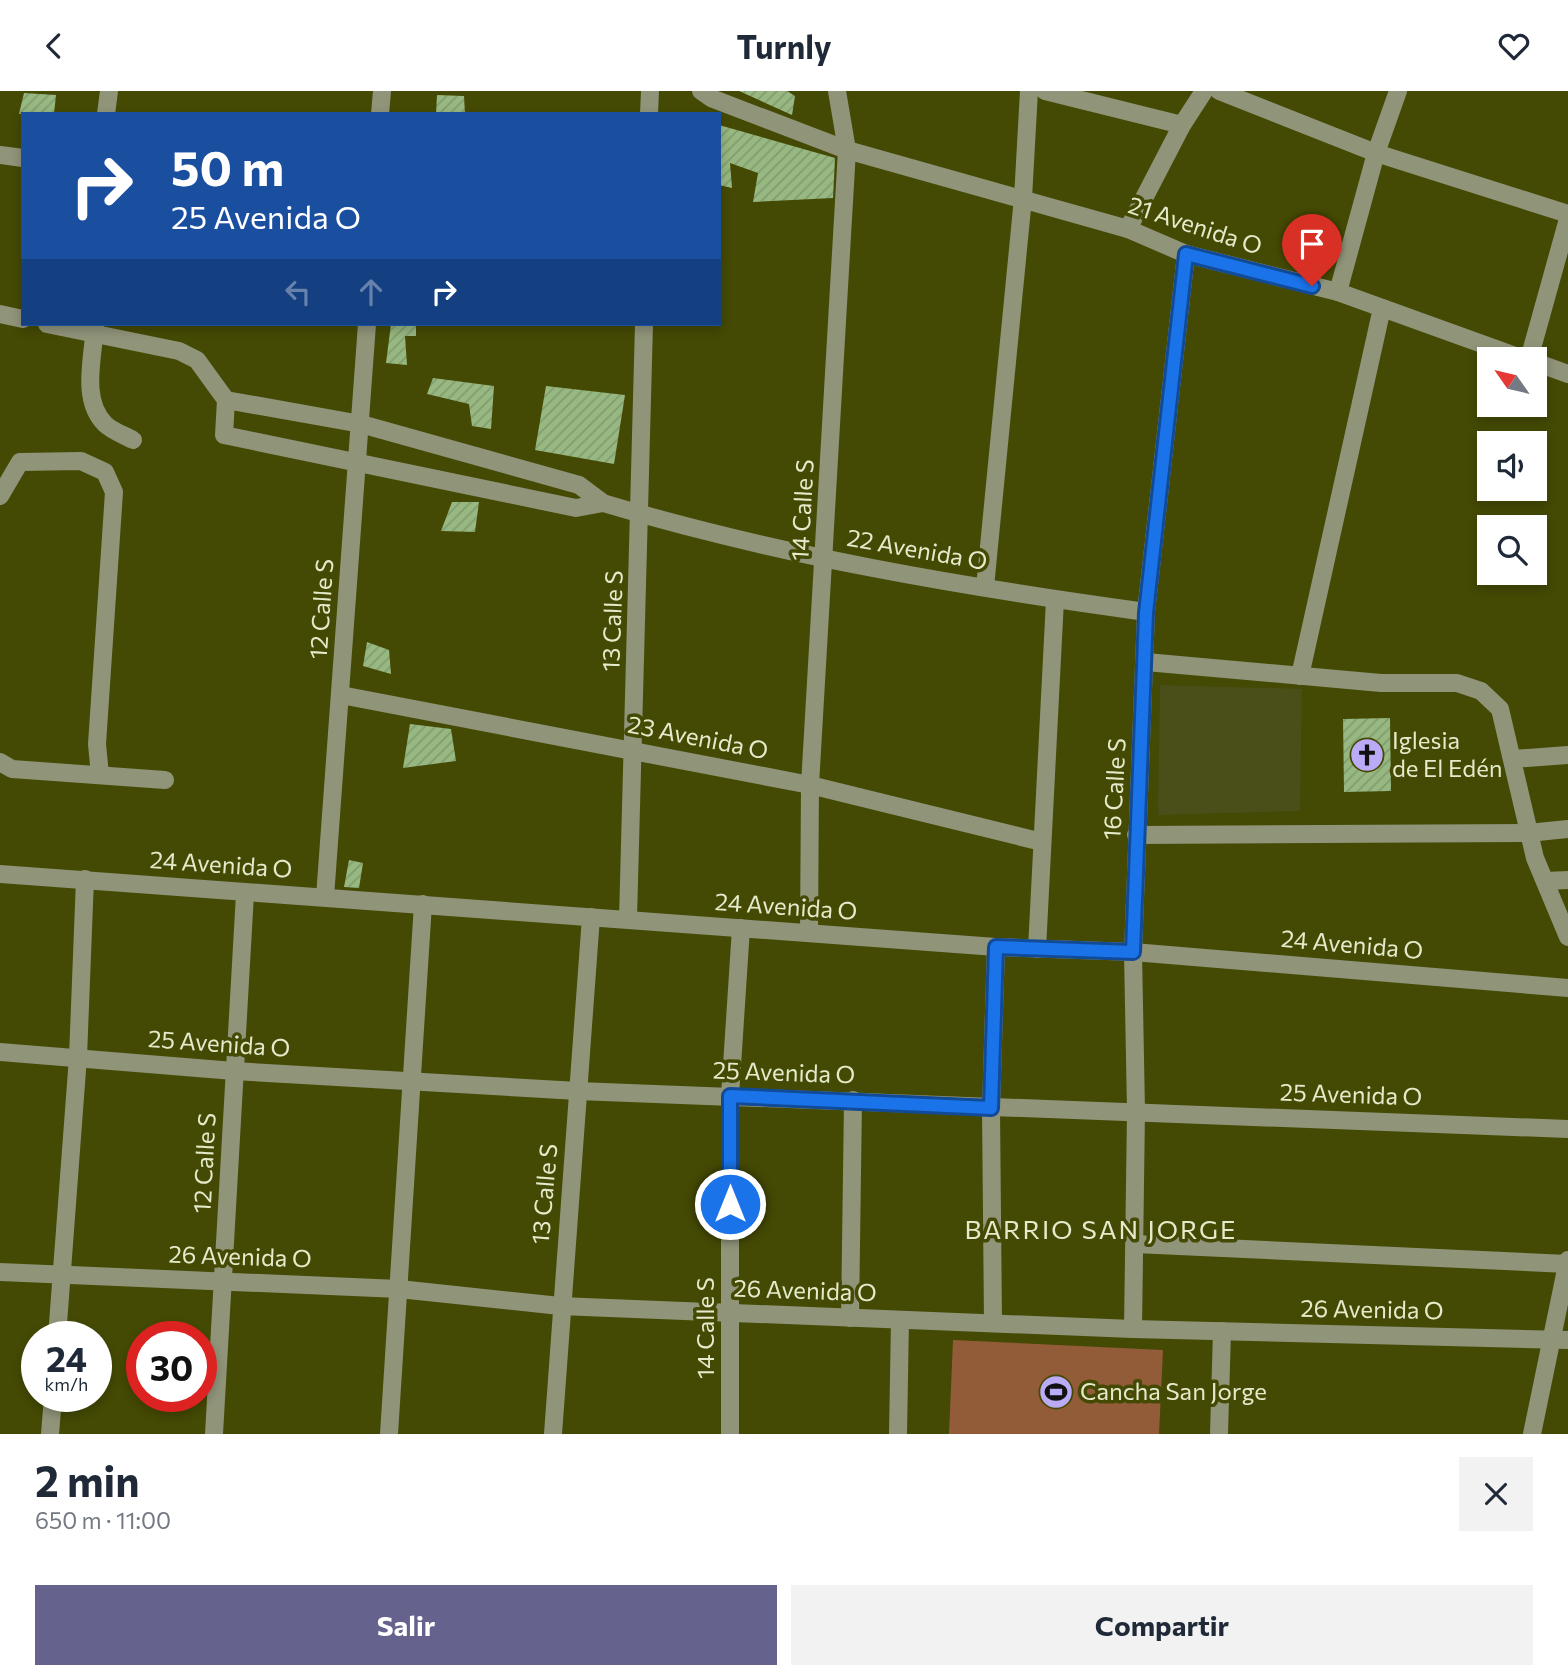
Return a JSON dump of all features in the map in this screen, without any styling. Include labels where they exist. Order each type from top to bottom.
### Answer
[{"type":"street","points":[[106,112],[108,91]]},
{"type":"street","points":[[380,112],[382,91]]},
{"type":"street","points":[[649,112],[650,91]]},
{"type":"street","name":"21 Avenida O","points":[[701,91],[711,98],[847,150],[1128,229],[1186,254],[1338,292],[1493,347]]},
{"type":"street","name":"14 Calle S","points":[[808,933],[810,785],[847,150],[837,91]]},
{"type":"street","points":[[985,587],[1023,198],[1029,91]]},
{"type":"street","points":[[1045,91],[1182,125]]},
{"type":"street","points":[[1128,229],[1182,125],[1204,91]]},
{"type":"street","points":[[1219,91],[1376,153],[1568,217],[1530,347]]},
{"type":"street","points":[[1338,292],[1376,153],[1398,91]]},
{"type":"street","points":[[0,155],[21,158]]},
{"type":"street","name":"16 Calle S","points":[[1133,1329],[1136,1111],[1133,952],[1146,613],[1186,254]]},
{"type":"street","points":[[1300,676],[1382,308]]},
{"type":"street","points":[[0,314],[21,319]]},
{"type":"street","points":[[66,326],[95,329],[179,351],[197,360],[226,400],[224,435],[356,460],[576,508],[603,503]]},
{"type":"street","name":"12 Calle S","points":[[325,897],[367,326]]},
{"type":"street","name":"13 Calle S","points":[[628,919],[643,326]]},
{"type":"street","points":[[95,329],[89,393],[105,425],[133,440]]},
{"type":"street","points":[[1547,366],[1568,374]]},
{"type":"street","points":[[226,400],[361,424],[579,485],[603,503]]},
{"type":"street","points":[[424,476],[431,444]]},
{"type":"street","points":[[0,496],[20,462],[80,461],[105,471],[114,492],[97,744],[100,775]]},
{"type":"street","name":"22 Avenida O","points":[[603,503],[825,559],[1055,600],[1146,613]]},
{"type":"street","points":[[1037,949],[1055,600]]},
{"type":"street","points":[[1146,662],[1381,683],[1457,683],[1481,691],[1500,709],[1528,833],[1568,935]]},
{"type":"street","name":"23 Avenida O","points":[[341,695],[810,785],[1042,842]]},
{"type":"street","points":[[1513,759],[1568,755]]},
{"type":"street","points":[[0,762],[12,769],[165,780]]},
{"type":"street","points":[[1136,835],[1528,833],[1568,829]]},
{"type":"street","name":"24 Avenida O","points":[[0,874],[996,947],[1133,952],[1568,988]]},
{"type":"street","points":[[59,1321],[78,1057],[85,880]]},
{"type":"street","points":[[1545,881],[1568,880]]},
{"type":"street","name":"12 Calle S","points":[[214,1434],[245,894]]},
{"type":"street","points":[[389,1434],[423,904]]},
{"type":"street","name":"13 Calle S","points":[[553,1434],[560,1306],[591,916]]},
{"type":"street","name":"14 Calle S","points":[[730,1434],[730,1096],[741,928]]},
{"type":"street","points":[[993,1323],[991,1108],[996,947]]},
{"type":"street","name":"25 Avenida O","points":[[0,1052],[234,1072],[578,1091],[1568,1129]]},
{"type":"street","points":[[850,1318],[853,1100]]},
{"type":"street","points":[[1135,1244],[1568,1262],[1560,1340],[1532,1434]]},
{"type":"street","name":"26 Avenida O","points":[[0,1272],[398,1289],[560,1306],[1133,1329],[1560,1340]]},
{"type":"street","points":[[898,1434],[900,1319]]},
{"type":"street","points":[[1219,1434],[1222,1331]]},
{"type":"street","points":[[50,1434],[52,1412]]},
{"type":"shaded area","points":[[1160,685],[1302,689],[1300,811],[1158,815]]},
{"type":"shaded area","name":"Cancha San Jorge","points":[[953,1340],[1163,1350],[1159,1434],[949,1434]]},
{"type":"building","points":[[739,91],[787,91],[795,96],[792,115]]},
{"type":"building","points":[[24,93],[56,95],[54,112],[19,114]]},
{"type":"building","points":[[437,95],[464,96],[465,112],[436,112]]},
{"type":"building","points":[[721,126],[835,158],[833,198],[753,202],[758,173],[730,163],[732,188],[721,185]]},
{"type":"building","points":[[391,326],[416,326],[416,336],[405,336],[407,365],[386,363]]},
{"type":"building","points":[[433,378],[494,386],[491,429],[472,426],[469,404],[427,394]]},
{"type":"building","points":[[546,386],[625,395],[614,464],[535,450]]},
{"type":"building","points":[[452,502],[479,502],[475,532],[441,531]]},
{"type":"building","points":[[367,642],[389,650],[391,674],[363,666]]},
{"type":"building","name":"Iglesia de El Edén","points":[[1390,718],[1391,791],[1344,792],[1343,719]]},
{"type":"building","points":[[410,724],[451,729],[456,761],[403,768]]},
{"type":"building","points":[[349,860],[363,863],[359,888],[344,887]]},
{"type":"place","name":"Iglesia de El Edén","points":[[1367,755]]},
{"type":"place","name":"Cancha San Jorge","points":[[1056,1392]]},
{"type":"district","name":"BARRIO SAN JORGE","points":[[1101,1230]]},
{"type":"route","points":[[730,1204],[730,1096],[991,1108],[996,947],[1133,952],[1146,613],[1186,254],[1312,286]]}]
